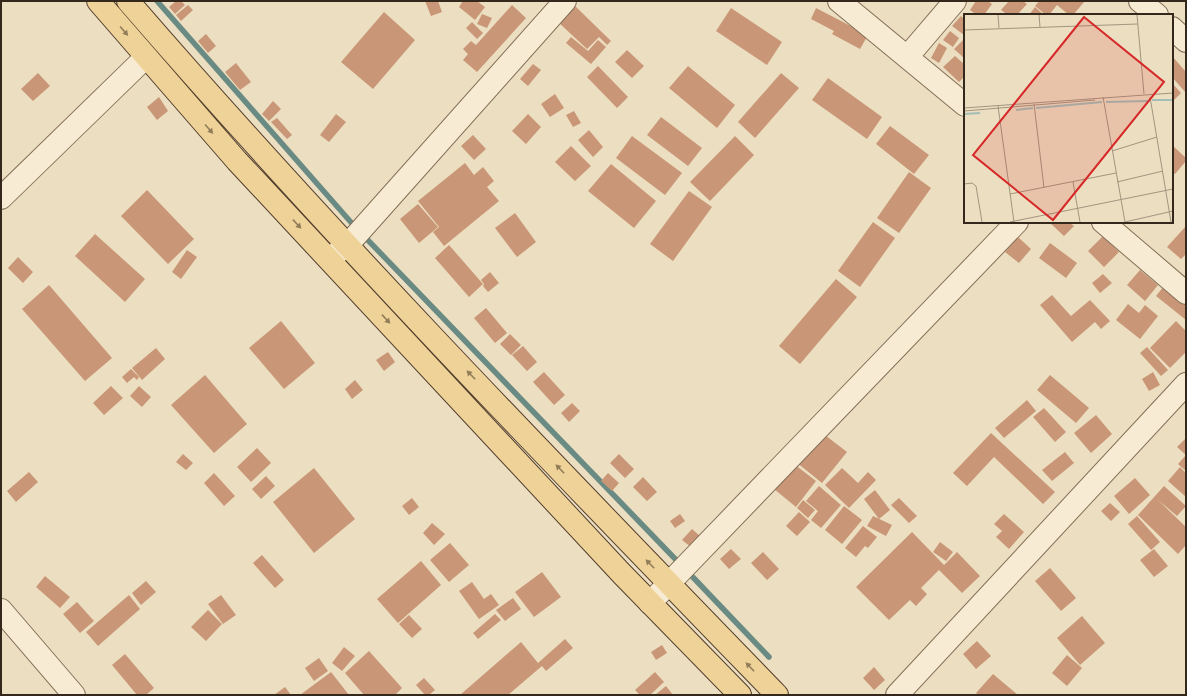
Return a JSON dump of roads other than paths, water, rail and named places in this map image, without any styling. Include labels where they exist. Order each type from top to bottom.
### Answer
[{"type":"main road","points":[[98,1],[237,161],[650,603],[740,695]]},
{"type":"main road","points":[[138,4],[253,144],[679,574],[777,695]]},
{"type":"street","points":[[330,260],[349,242],[565,1]]},
{"type":"street","points":[[839,1],[908,56],[964,104]]},
{"type":"street","points":[[908,56],[955,1]]},
{"type":"street","points":[[1140,1],[1156,14]]},
{"type":"street","points":[[1173,29],[1186,41]]},
{"type":"street","points":[[1,198],[146,57]]},
{"type":"street","points":[[650,603],[1016,223]]},
{"type":"street","points":[[1104,223],[1186,293]]},
{"type":"street","points":[[897,695],[1186,384]]},
{"type":"street","points":[[1,610],[74,695]]},
{"type":"waterway","points":[[157,1],[356,228]]},
{"type":"waterway","points":[[362,234],[681,565]]},
{"type":"waterway","points":[[687,571],[769,657]]}]
